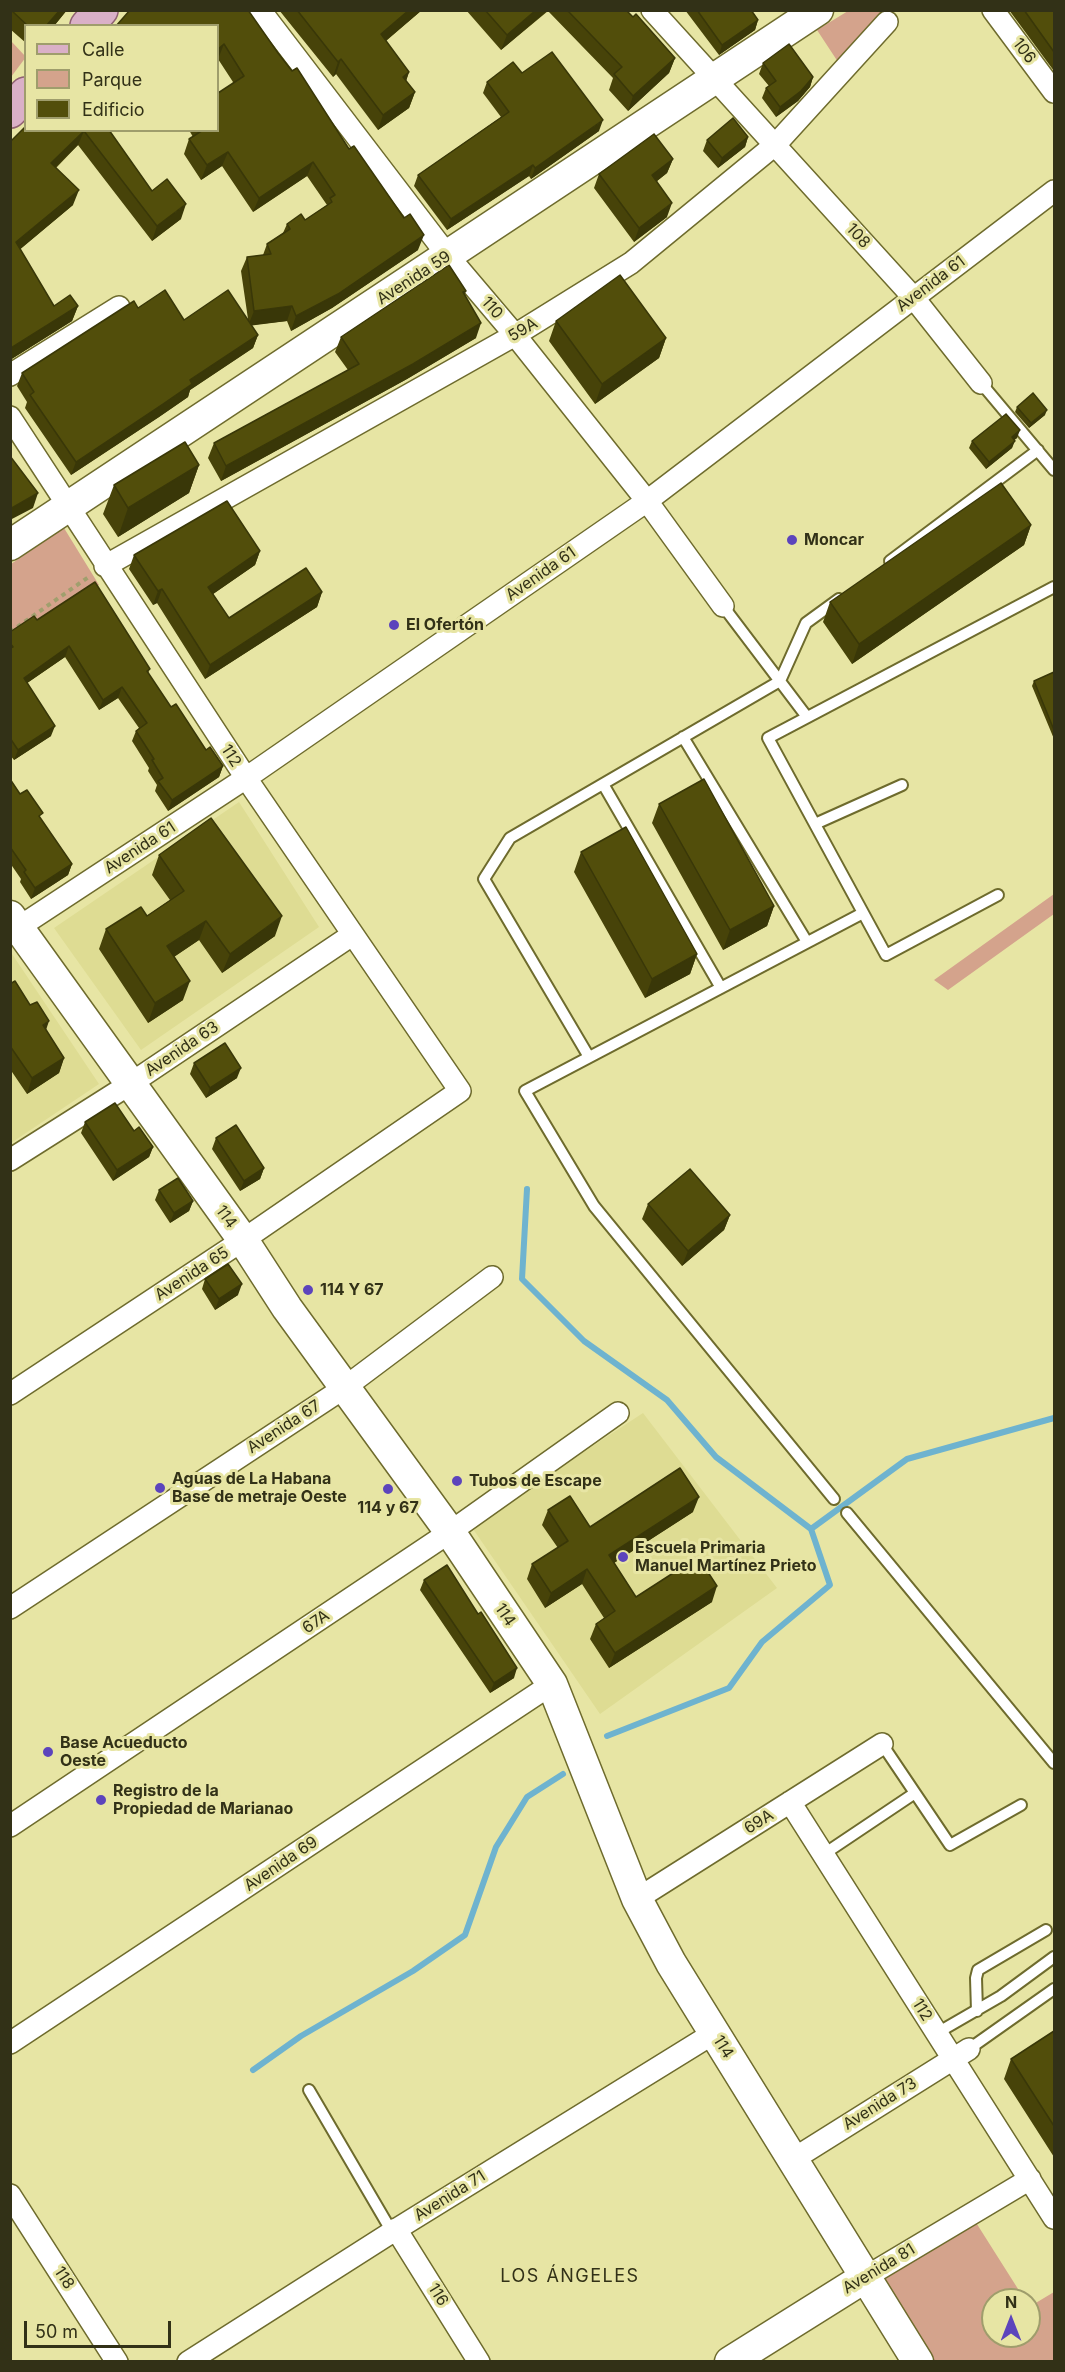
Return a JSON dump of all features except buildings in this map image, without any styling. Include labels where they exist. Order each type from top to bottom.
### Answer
[{"type":"main road","points":[[89,24],[101,10]]},
{"type":"main road","name":"Avenida 59","points":[[10,545],[818,10]]},
{"type":"main road","points":[[10,111],[24,96]]},
{"type":"main road","name":"114","points":[[13,925],[243,1240],[344,1388],[450,1533],[552,1684],[637,1899],[671,1963],[864,2278],[918,2361]]},
{"type":"main road","name":"Avenida 81","points":[[730,2361],[864,2278]]},
{"type":"street","name":"110","points":[[260,10],[448,256],[516,335],[647,501],[723,606]]},
{"type":"street","name":"108","points":[[652,10],[913,297],[981,383]]},
{"type":"street","name":"106","points":[[993,10],[1054,92]]},
{"type":"street","name":"59A","points":[[105,566],[516,335],[631,263],[776,144],[887,22]]},
{"type":"street","name":"Avenida 61","points":[[13,925],[246,778],[647,501],[1054,191]]},
{"type":"street","points":[[10,375],[119,307]]},
{"type":"street","name":"112","points":[[10,417],[105,566],[246,778],[460,1091]]},
{"type":"street","name":"Avenida 63","points":[[10,1160],[130,1084],[352,934]]},
{"type":"street","name":"Avenida 65","points":[[10,1394],[243,1240],[460,1091]]},
{"type":"street","name":"Avenida 67","points":[[10,1608],[344,1388],[492,1277]]},
{"type":"street","name":"67A","points":[[10,1826],[450,1533],[618,1413]]},
{"type":"street","name":"Avenida 69","points":[[10,2043],[552,1684]]},
{"type":"street","name":"69A","points":[[637,1899],[882,1744]]},
{"type":"street","name":"112","points":[[790,1802],[937,2033],[961,2054],[1054,2218]]},
{"type":"street","name":"Avenida 71","points":[[188,2361],[394,2230],[714,2033]]},
{"type":"street","name":"Avenida 73","points":[[792,2160],[961,2054]]},
{"type":"street","name":"Avenida 81","points":[[864,2278],[1030,2179]]},
{"type":"street","name":"118","points":[[10,2195],[117,2361]]},
{"type":"street","name":"116","points":[[394,2230],[479,2361]]},
{"type":"lane","name":"108","points":[[981,383],[1054,470]]},
{"type":"lane","points":[[880,568],[1038,450]]},
{"type":"lane","points":[[998,896],[886,955],[768,738],[1054,587]]},
{"type":"lane","points":[[589,1057],[484,879],[510,838],[780,681],[806,623],[853,589]]},
{"type":"lane","points":[[723,606],[807,717]]},
{"type":"lane","points":[[683,737],[807,942]]},
{"type":"lane","points":[[603,784],[721,988]]},
{"type":"lane","points":[[814,824],[902,785]]},
{"type":"lane","points":[[834,1499],[594,1206],[525,1091],[862,913]]},
{"type":"lane","points":[[847,1513],[1054,1763]]},
{"type":"lane","points":[[882,1744],[950,1845],[1021,1804]]},
{"type":"lane","points":[[824,1854],[915,1794]]},
{"type":"lane","points":[[977,2011],[976,1978],[978,1970],[1046,1930]]},
{"type":"lane","points":[[937,2033],[977,2011],[1054,1957]]},
{"type":"lane","points":[[961,2054],[1054,1989]]},
{"type":"lane","points":[[309,2090],[394,2230]]},
{"type":"path","points":[[10,632],[105,566]]},
{"type":"shaded area","points":[[239,802],[319,927],[141,1050],[54,928]]},
{"type":"shaded area","points":[[10,951],[99,1084],[11,1143],[10,1143]]},
{"type":"shaded area","name":"Escuela Primaria Manuel Martínez Prieto","points":[[643,1413],[777,1588],[600,1714],[471,1526]]},
{"type":"green space","points":[[848,11],[884,11],[840,65],[817,30]]},
{"type":"green space","points":[[11,41],[24,55],[24,60],[11,77]]},
{"type":"green space","points":[[64,528],[99,585],[11,644],[11,564]]},
{"type":"green space","points":[[1054,894],[1054,914],[948,990],[934,980]]},
{"type":"green space","points":[[975,2221],[1017,2288],[981,2288],[981,2348],[1041,2348],[1041,2300],[1054,2292],[1054,2361],[927,2361],[877,2283]]},
{"type":"waterway","points":[[527,1189],[522,1279],[584,1341],[667,1400],[716,1457],[811,1529],[830,1585],[762,1642],[729,1688],[607,1736]]},
{"type":"waterway","points":[[811,1529],[907,1459],[1054,1418]]},
{"type":"waterway","points":[[253,2070],[301,2036],[413,1971],[465,1935],[496,1847],[527,1797],[563,1774]]},
{"type":"place","name":"Moncar","points":[[792,540]]},
{"type":"place","name":"El Ofertón","points":[[394,625]]},
{"type":"place","name":"114 Y 67","points":[[308,1290]]},
{"type":"place","name":"Tubos de Escape","points":[[457,1481]]},
{"type":"place","name":"Aguas de La Habana Base de metraje Oeste","points":[[160,1488]]},
{"type":"place","name":"114 y 67","points":[[388,1489]]},
{"type":"place","name":"Escuela Primaria Manuel Martínez Prieto","points":[[623,1557]]},
{"type":"place","name":"Base Acueducto Oeste","points":[[48,1752]]},
{"type":"place","name":"Registro de la Propiedad de Marianao","points":[[101,1800]]},
{"type":"district","name":"LOS ÁNGELES","points":[[570,2277]]}]
